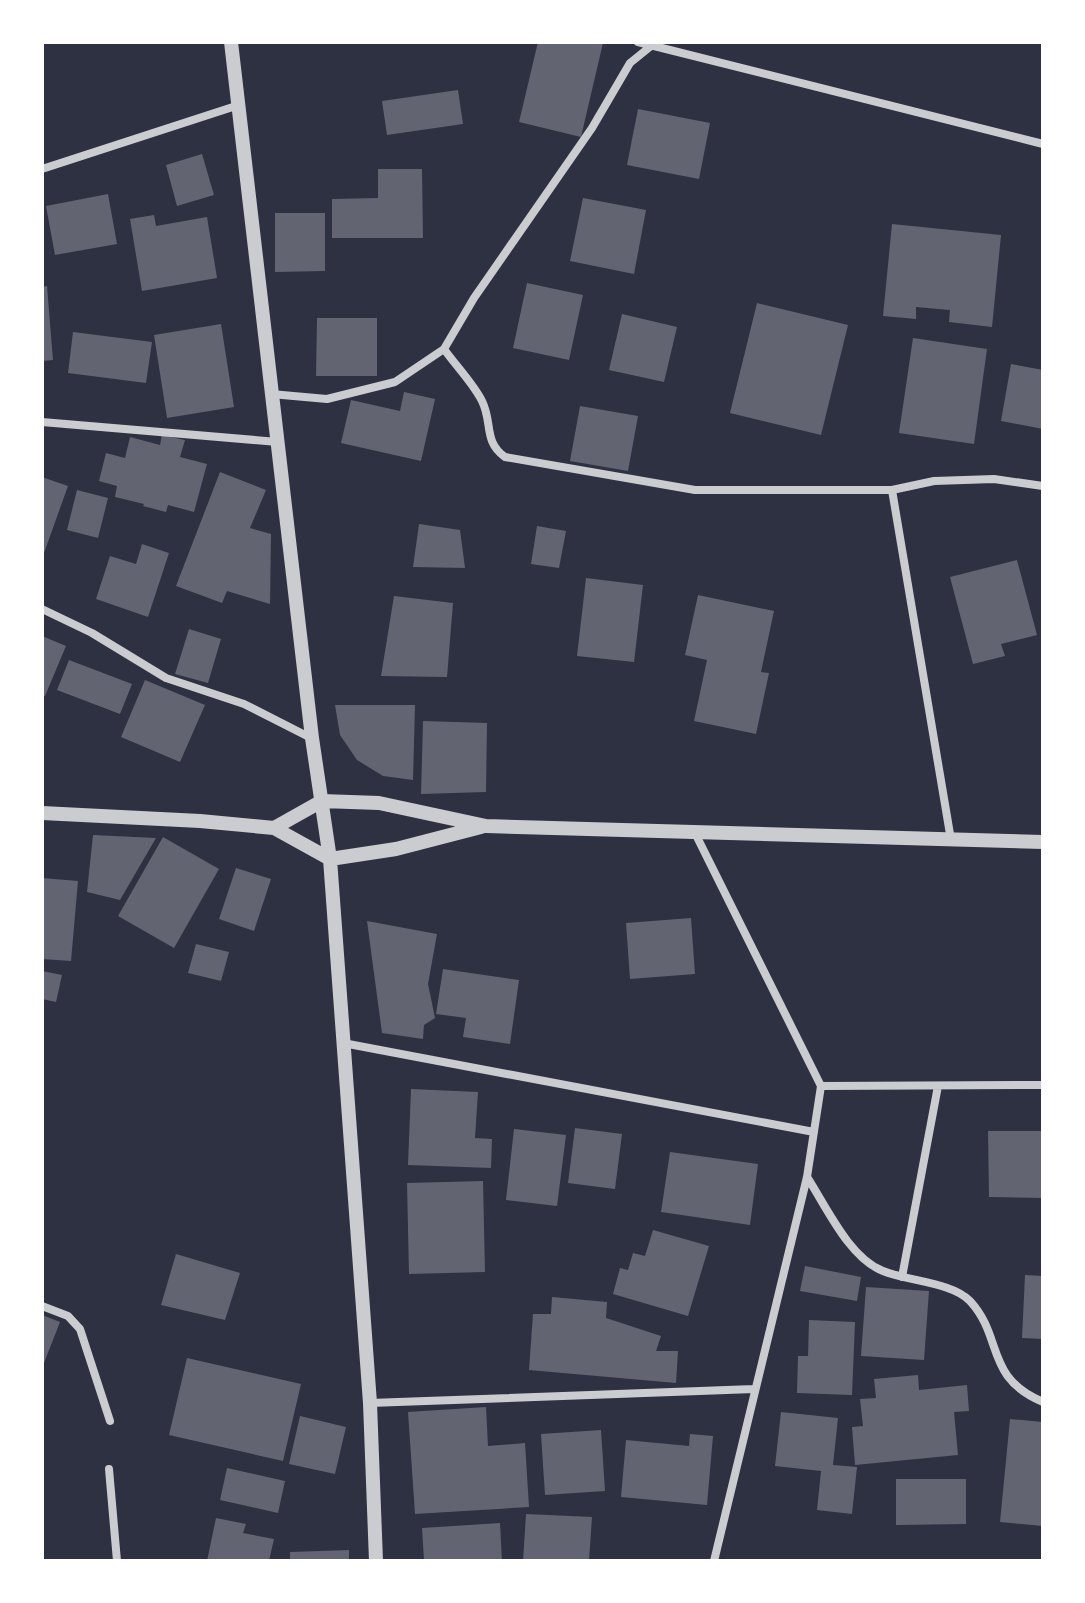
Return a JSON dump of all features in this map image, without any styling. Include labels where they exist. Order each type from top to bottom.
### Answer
[{"type":"street","points":[[231,42],[270,393],[279,442],[312,738],[330,859],[370,1403],[376,1561]]},
{"type":"street","points":[[638,42],[1043,144]]},
{"type":"street","points":[[270,393],[327,399],[395,382],[444,349],[474,298],[592,128],[630,63],[655,44]]},
{"type":"street","points":[[42,169],[239,105]]},
{"type":"street","points":[[444,349],[482,401],[490,440],[495,450],[505,457],[695,490],[892,490],[934,481],[994,479],[1043,486]]},
{"type":"street","points":[[42,422],[279,442]]},
{"type":"street","points":[[892,490],[951,840]]},
{"type":"street","points":[[42,609],[92,633],[166,678],[244,704],[312,738]]},
{"type":"street","points":[[274,828],[322,801],[379,803],[486,826],[1043,842]]},
{"type":"street","points":[[42,813],[274,828],[330,859],[396,849],[486,826]]},
{"type":"street","points":[[695,833],[821,1086],[807,1177],[714,1561]]},
{"type":"street","points":[[343,1043],[814,1132]]},
{"type":"street","points":[[821,1086],[1043,1085]]},
{"type":"street","points":[[902,1277],[938,1086]]},
{"type":"street","points":[[807,1177],[856,1253],[881,1271],[946,1288],[967,1297],[977,1310],[1012,1385],[1043,1402]]},
{"type":"street","points":[[42,1306],[68,1316],[80,1329],[110,1421]]},
{"type":"street","points":[[370,1403],[754,1389]]},
{"type":"street","points":[[109,1469],[117,1561]]},
{"type":"building","points":[[538,42],[603,43],[581,137],[519,122]]},
{"type":"building","points":[[458,90],[463,124],[387,135],[382,101]]},
{"type":"building","points":[[638,109],[710,123],[699,179],[627,165]]},
{"type":"building","points":[[202,154],[214,195],[177,206],[166,165]]},
{"type":"building","points":[[378,169],[422,169],[423,238],[332,238],[332,199],[378,198]]},
{"type":"building","points":[[108,194],[117,244],[55,255],[46,206]]},
{"type":"building","points":[[583,198],[646,210],[634,274],[570,261]]},
{"type":"building","points":[[275,213],[325,213],[325,271],[275,272]]},
{"type":"building","points":[[154,215],[156,226],[207,217],[217,278],[142,291],[130,219]]},
{"type":"building","points":[[892,224],[1001,235],[992,327],[949,322],[950,310],[916,307],[916,319],[883,316]]},
{"type":"building","points":[[527,283],[583,295],[569,360],[513,348]]},
{"type":"building","points":[[47,286],[53,360],[42,361],[42,287]]},
{"type":"building","points":[[757,303],[848,325],[821,435],[730,413]]},
{"type":"building","points":[[622,314],[677,327],[664,382],[609,370]]},
{"type":"building","points":[[317,318],[377,318],[377,376],[316,376]]},
{"type":"building","points":[[221,324],[234,407],[167,418],[154,335]]},
{"type":"building","points":[[73,332],[152,342],[146,383],[68,373]]},
{"type":"building","points":[[913,338],[987,349],[974,444],[899,433]]},
{"type":"building","points":[[1011,364],[1043,370],[1043,429],[1001,421]]},
{"type":"building","points":[[404,392],[435,399],[421,461],[341,443],[351,400],[400,411]]},
{"type":"building","points":[[580,406],[638,416],[628,471],[570,461]]},
{"type":"building","points":[[162,435],[185,440],[180,457],[207,464],[194,512],[168,505],[166,512],[115,497],[117,486],[99,481],[106,453],[125,458],[130,437],[160,445]]},
{"type":"building","points":[[220,472],[266,490],[250,528],[271,534],[270,604],[227,591],[222,603],[176,586]]},
{"type":"building","points":[[42,477],[68,486],[44,553],[42,552]]},
{"type":"building","points":[[77,490],[108,498],[98,538],[67,530]]},
{"type":"building","points":[[419,524],[460,530],[465,568],[413,567]]},
{"type":"building","points":[[537,526],[566,531],[559,568],[531,564]]},
{"type":"building","points":[[142,544],[169,553],[148,617],[96,599],[110,556],[136,564]]},
{"type":"building","points":[[1017,560],[1037,635],[1001,644],[1005,656],[973,664],[950,577]]},
{"type":"building","points":[[586,578],[643,585],[634,662],[577,656]]},
{"type":"building","points":[[698,595],[774,611],[761,672],[769,673],[756,734],[694,721],[707,660],[685,655]]},
{"type":"building","points":[[394,596],[453,603],[447,677],[381,676]]},
{"type":"building","points":[[189,629],[221,639],[208,683],[175,674]]},
{"type":"building","points":[[42,636],[66,646],[45,696],[42,695]]},
{"type":"building","points":[[69,660],[132,684],[120,714],[57,690]]},
{"type":"building","points":[[145,680],[205,705],[180,762],[121,737]]},
{"type":"building","points":[[335,705],[415,705],[413,780],[383,776],[357,760],[340,735]]},
{"type":"building","points":[[423,721],[487,723],[486,792],[421,794]]},
{"type":"building","points":[[93,835],[156,838],[120,900],[87,892]]},
{"type":"building","points":[[163,837],[219,869],[174,948],[118,916]]},
{"type":"building","points":[[236,868],[271,879],[254,931],[219,919]]},
{"type":"building","points":[[42,878],[78,881],[71,961],[42,959]]},
{"type":"building","points":[[691,918],[695,974],[630,979],[626,923]]},
{"type":"building","points":[[367,921],[437,934],[428,984],[435,1018],[424,1025],[423,1039],[382,1033]]},
{"type":"building","points":[[196,944],[229,952],[221,981],[188,973]]},
{"type":"building","points":[[443,969],[519,980],[510,1044],[463,1037],[466,1018],[436,1014]]},
{"type":"building","points":[[42,971],[62,975],[56,1002],[42,999]]},
{"type":"building","points":[[411,1089],[478,1092],[475,1138],[492,1139],[491,1168],[408,1165]]},
{"type":"building","points":[[575,1128],[622,1134],[615,1189],[568,1183]]},
{"type":"building","points":[[514,1129],[566,1135],[557,1206],[506,1200]]},
{"type":"building","points":[[988,1131],[1043,1131],[1043,1198],[989,1197]]},
{"type":"building","points":[[670,1152],[758,1164],[750,1225],[661,1212]]},
{"type":"building","points":[[483,1181],[485,1272],[409,1274],[407,1183]]},
{"type":"building","points":[[653,1230],[709,1246],[688,1316],[613,1294],[620,1268],[628,1270],[633,1253],[645,1256]]},
{"type":"building","points":[[176,1254],[240,1273],[225,1320],[161,1305]]},
{"type":"building","points":[[805,1266],[861,1277],[857,1301],[800,1291]]},
{"type":"building","points":[[1025,1275],[1043,1276],[1043,1339],[1022,1338]]},
{"type":"building","points":[[866,1287],[929,1291],[924,1360],[861,1356]]},
{"type":"building","points":[[552,1297],[607,1302],[606,1318],[661,1336],[656,1351],[678,1351],[676,1383],[529,1370],[533,1314],[551,1314]]},
{"type":"building","points":[[42,1315],[60,1322],[42,1368]]},
{"type":"building","points":[[809,1320],[855,1322],[852,1395],[797,1393],[798,1356],[808,1356]]},
{"type":"building","points":[[187,1358],[301,1384],[283,1461],[169,1435]]},
{"type":"building","points":[[918,1375],[919,1390],[967,1385],[969,1411],[954,1412],[958,1455],[855,1465],[852,1427],[863,1426],[860,1399],[876,1398],[874,1379]]},
{"type":"building","points":[[486,1407],[488,1446],[525,1443],[529,1507],[415,1514],[408,1412]]},
{"type":"building","points":[[781,1412],[838,1418],[833,1465],[857,1467],[852,1514],[817,1510],[821,1471],[775,1466]]},
{"type":"building","points":[[300,1416],[346,1427],[335,1474],[289,1464]]},
{"type":"building","points":[[1010,1419],[1043,1422],[1043,1526],[1000,1522]]},
{"type":"building","points":[[601,1430],[605,1491],[545,1495],[541,1434]]},
{"type":"building","points":[[690,1434],[713,1436],[707,1505],[621,1497],[626,1440],[689,1446]]},
{"type":"building","points":[[227,1468],[285,1481],[278,1513],[220,1500]]},
{"type":"building","points":[[896,1479],[966,1479],[966,1524],[896,1525]]},
{"type":"building","points":[[526,1514],[592,1517],[589,1561],[523,1561]]},
{"type":"building","points":[[216,1518],[246,1524],[243,1533],[274,1539],[269,1561],[207,1561]]},
{"type":"building","points":[[500,1523],[502,1561],[424,1561],[422,1528]]},
{"type":"building","points":[[349,1550],[349,1561],[290,1561],[290,1552]]}]
